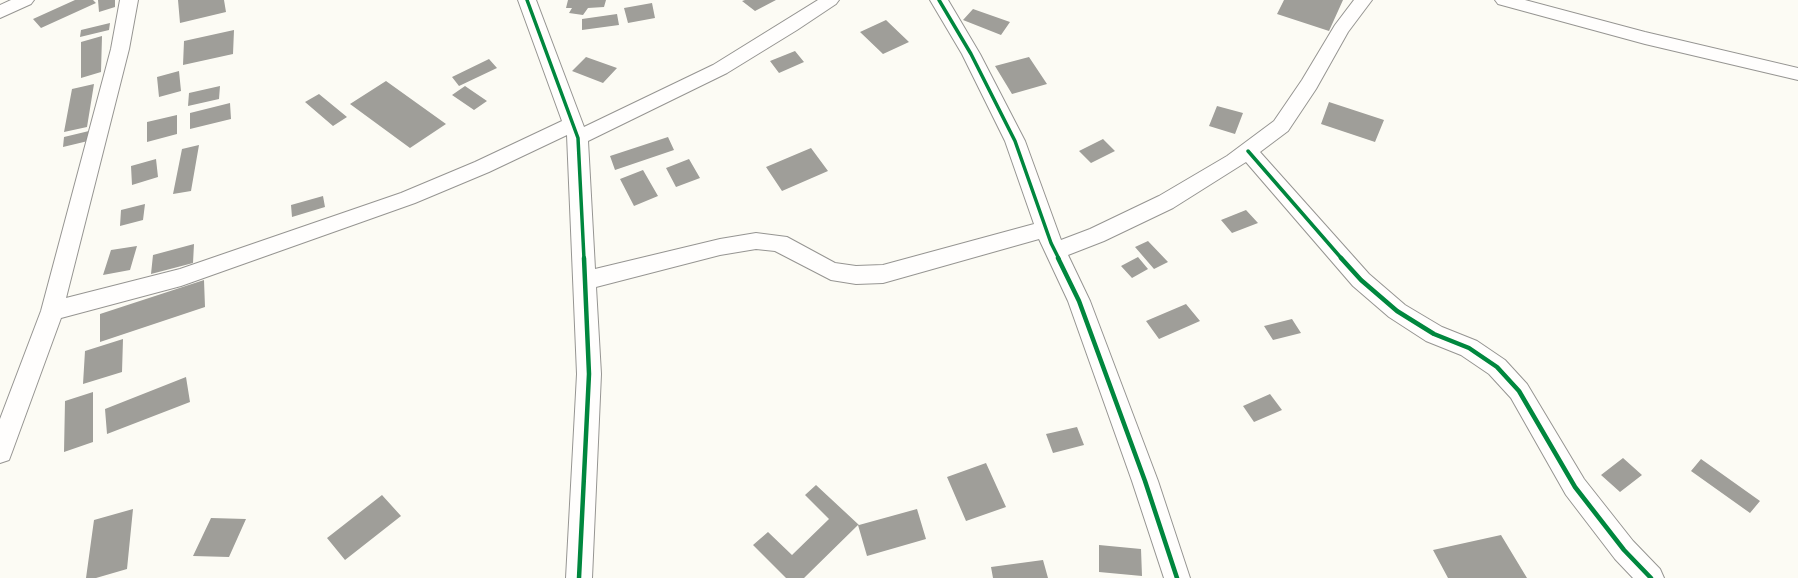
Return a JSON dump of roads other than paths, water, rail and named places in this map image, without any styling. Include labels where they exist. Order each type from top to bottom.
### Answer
[{"type":"street","points":[[0,12],[25,0]]},
{"type":"street","points":[[0,452],[52,311],[120,49],[129,0]]},
{"type":"street","points":[[527,0],[575,131],[589,374],[579,578]]},
{"type":"street","points":[[52,311],[181,277],[408,198],[482,167],[575,131],[720,69],[791,26],[830,0]]},
{"type":"street","points":[[939,0],[971,54],[1015,141],[1046,229],[1079,301],[1145,481],[1177,578]]},
{"type":"street","points":[[1055,251],[1097,235],[1166,202],[1248,151],[1281,126],[1309,84],[1341,29],[1363,0]]},
{"type":"street","points":[[1504,0],[1645,38],[1798,74]]},
{"type":"street","points":[[1248,151],[1361,280],[1397,311],[1434,334],[1469,348],[1497,367],[1519,391],[1575,487],[1624,550],[1651,578]]},
{"type":"street","points":[[584,281],[720,248],[756,241],[779,243],[831,271],[856,276],[883,274],[1046,229]]}]
